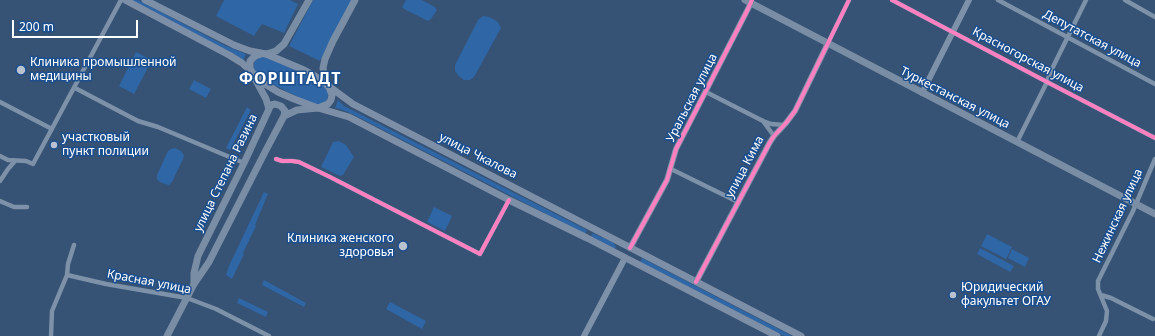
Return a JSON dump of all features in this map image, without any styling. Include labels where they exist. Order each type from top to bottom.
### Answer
[{"type":"main road","name":"улица Чкалова","points":[[125,0],[229,55],[242,63],[265,84],[278,92],[294,100],[349,117],[777,336]]},
{"type":"main road","name":"улица Чкалова","points":[[145,0],[234,46],[266,54],[304,70],[353,104],[801,336]]},
{"type":"main road","points":[[253,73],[249,65],[252,58],[276,51],[284,44],[310,0]]},
{"type":"main road","points":[[268,108],[275,104],[281,106],[285,111],[284,116],[297,110],[318,108],[328,104],[332,95],[325,78],[323,68],[325,59],[355,0]]},
{"type":"main road","name":"Туркестанская улица","points":[[749,1],[828,44],[1155,214]]},
{"type":"main road","name":"улица Степана Разина","points":[[194,284],[194,273],[198,256],[244,163],[268,108],[263,92],[253,73]]},
{"type":"main road","name":"улица Степана Разина","points":[[167,336],[194,284],[209,262],[264,152],[284,116]]},
{"type":"main road","points":[[586,238],[592,228]]},
{"type":"main road","name":"Уральская улица","points":[[625,258],[630,248]]},
{"type":"street","points":[[0,156],[15,162],[26,161],[33,164],[121,0]]},
{"type":"street","name":"улица Кима","points":[[696,282],[774,136],[791,116],[798,104],[849,0]]},
{"type":"street","name":"Красногорская улица","points":[[892,0],[1155,138]]},
{"type":"street","points":[[922,93],[969,0]]},
{"type":"street","name":"Депутатская улица","points":[[998,0],[1155,84]]},
{"type":"street","points":[[1016,142],[1047,82],[1086,0]]},
{"type":"street","points":[[1125,0],[1155,17]]},
{"type":"street","name":"Уральская улица","points":[[630,248],[666,180],[671,169],[676,149],[706,92],[749,1]]},
{"type":"street","points":[[75,88],[138,121],[158,127],[244,163]]},
{"type":"street","points":[[706,92],[763,121],[771,124],[784,125]]},
{"type":"street","points":[[0,102],[52,129]]},
{"type":"street","points":[[763,121],[774,136]]},
{"type":"street","points":[[276,159],[282,161],[299,162],[325,174],[480,254],[509,200]]},
{"type":"street","name":"Нежинская улица","points":[[1101,295],[1098,289],[1098,281],[1136,204],[1155,159]]},
{"type":"street","points":[[7,160],[8,169]]},
{"type":"street","points":[[0,181],[15,162]]},
{"type":"street","points":[[671,169],[738,202]]},
{"type":"street","points":[[0,201],[14,207],[27,207]]},
{"type":"street","points":[[51,336],[52,311],[66,275],[74,246]]},
{"type":"street","name":"Уральская улица","points":[[584,336],[625,258]]},
{"type":"street","name":"Красная улица","points":[[66,275],[106,284],[188,298],[216,309],[269,336]]},
{"type":"street","points":[[1101,295],[1111,298],[1153,319]]},
{"type":"street","points":[[1099,336],[1106,321],[1107,311],[1101,295]]},
{"type":"shaded area","points":[[130,0],[138,0],[226,46],[246,54],[243,61]]},
{"type":"shaded area","points":[[224,0],[290,0],[298,4],[284,33],[262,24],[254,36],[216,16]]},
{"type":"shaded area","points":[[313,0],[352,0],[320,61],[289,46]]},
{"type":"shaded area","points":[[406,0],[422,0],[435,7],[437,10],[428,21],[404,9],[402,7]]},
{"type":"shaded area","points":[[483,16],[489,17],[498,22],[501,28],[474,77],[470,80],[464,80],[455,71],[455,65],[478,20]]},
{"type":"shaded area","points":[[136,52],[152,60],[134,94],[119,86]]},
{"type":"shaded area","points":[[263,57],[313,78],[328,91],[327,100],[318,105],[268,82],[256,72],[254,68],[254,61]]},
{"type":"shaded area","points":[[194,80],[211,89],[206,98],[189,89]]},
{"type":"shaded area","points":[[338,100],[344,106],[587,230],[585,234],[352,114],[335,108]]},
{"type":"shaded area","points":[[247,107],[251,110],[230,150],[226,148]]},
{"type":"shaded area","points":[[339,141],[346,145],[354,157],[343,175],[340,176],[321,167],[333,142]]},
{"type":"shaded area","points":[[175,148],[181,151],[184,155],[172,182],[169,185],[160,182],[157,179],[157,175],[168,151]]},
{"type":"shaded area","points":[[264,192],[268,194],[255,225],[256,226],[232,279],[226,275],[229,266]]},
{"type":"shaded area","points":[[434,207],[452,216],[445,231],[427,222]]},
{"type":"shaded area","points":[[592,233],[613,242],[616,247],[615,249],[591,237]]},
{"type":"shaded area","points":[[987,234],[1012,247],[1006,259],[981,246]]},
{"type":"shaded area","points":[[980,248],[1014,266],[1010,272],[977,254]]},
{"type":"shaded area","points":[[1012,249],[1029,258],[1025,267],[1008,258]]},
{"type":"shaded area","points":[[642,258],[792,336],[784,336],[640,262]]},
{"type":"shaded area","points":[[264,280],[306,303],[304,307],[262,285]]},
{"type":"shaded area","points":[[239,298],[268,312],[266,317],[237,303]]},
{"type":"shaded area","points":[[390,302],[426,321],[422,329],[386,309]]},
{"type":"cycle path","points":[[630,248],[667,180],[676,149],[752,0]]},
{"type":"cycle path","points":[[696,282],[770,142],[795,111],[849,0]]},
{"type":"cycle path","points":[[892,0],[1155,138]]},
{"type":"cycle path","points":[[276,159],[282,161],[299,162],[480,254],[509,200]]},
{"type":"place","name":"Клиника промышленной медицины","points":[[21,70]]},
{"type":"place","name":"участковый пункт полиции","points":[[54,145]]},
{"type":"place","name":"Клиника женского здоровья","points":[[403,246]]},
{"type":"place","name":"Юридический факультет ОГАУ","points":[[953,295]]},
{"type":"district","name":"ФОРШТАДТ","points":[[290,79]]}]
